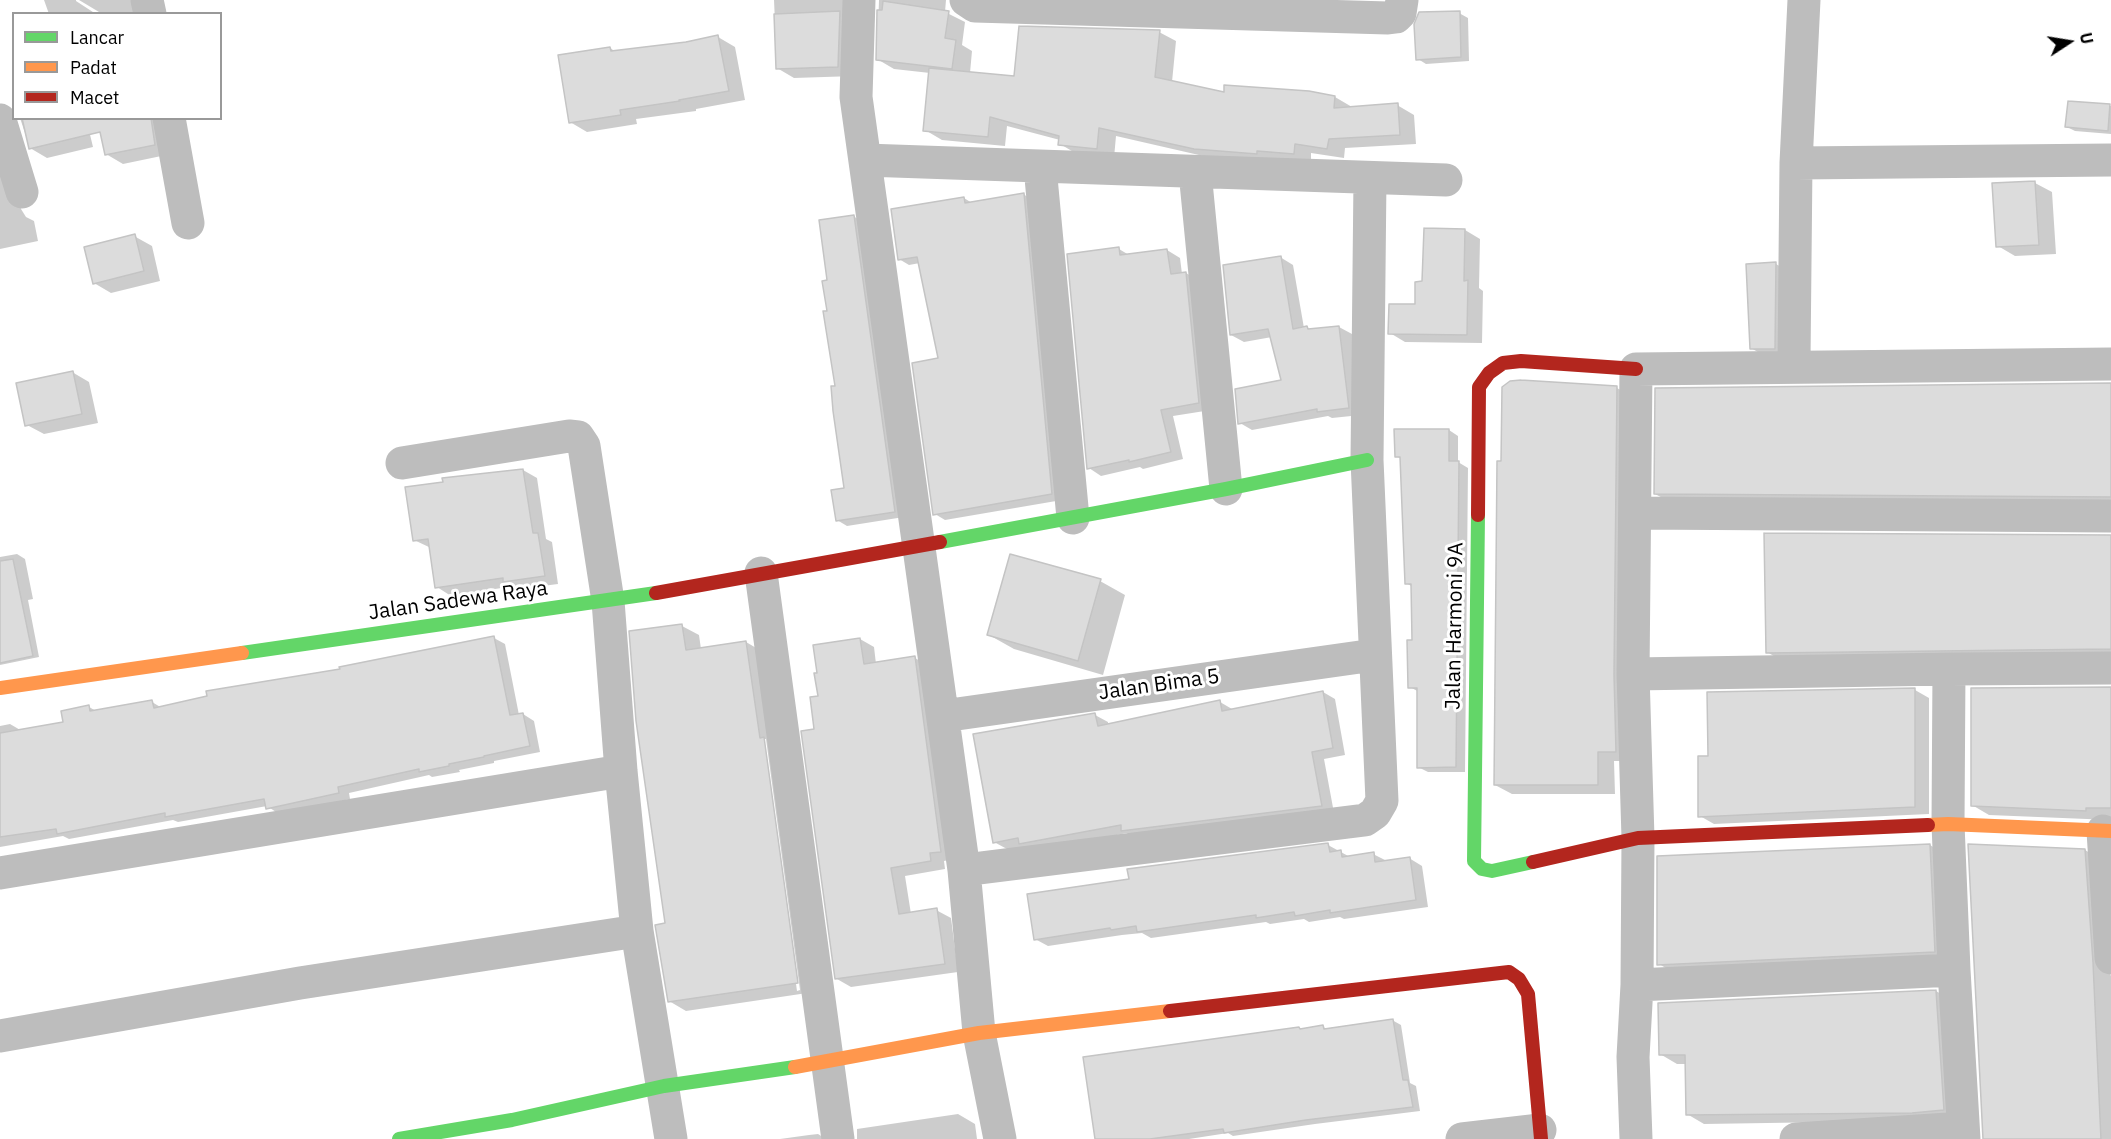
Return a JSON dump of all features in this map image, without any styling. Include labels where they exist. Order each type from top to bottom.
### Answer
[{"type":"street","points":[[859,0],[856,97],[964,870],[979,1033],[1000,1139]]},
{"type":"street","points":[[966,0],[975,6],[1388,18],[1396,17],[1400,13],[1402,0]]},
{"type":"street","points":[[1794,360],[1796,163],[1804,0]]},
{"type":"street","points":[[0,120],[22,192]]},
{"type":"street","points":[[169,120],[188,223]]},
{"type":"street","points":[[865,160],[1446,180]]},
{"type":"street","points":[[1796,163],[2111,160]]},
{"type":"street","points":[[1040,167],[1073,518]]},
{"type":"street","points":[[1195,172],[1226,489]]},
{"type":"street","points":[[964,870],[1365,820],[1375,813],[1382,801],[1367,460],[1370,178]]},
{"type":"street","name":"Jalan Harmoni 9A","points":[[1636,369],[1521,361],[1503,363],[1489,373],[1479,387],[1474,861],[1482,869],[1492,871],[1638,838]]},
{"type":"street","points":[[1636,1139],[1632,1057],[1637,985],[1638,838],[1634,674],[1636,369],[2111,364]]},
{"type":"street","points":[[402,463],[568,436],[578,437],[584,446],[608,601],[621,771],[637,931],[671,1139]]},
{"type":"street","name":"Jalan Sadewa Raya","points":[[0,688],[608,601],[1073,518],[1367,460]]},
{"type":"street","points":[[1635,513],[2111,516]]},
{"type":"street","points":[[760,573],[838,1139]]},
{"type":"street","name":"Jalan Bima 5","points":[[943,716],[1374,655]]},
{"type":"street","points":[[1634,674],[2111,668]]},
{"type":"street","points":[[1796,1139],[1964,1133],[1948,824],[1948,669]]},
{"type":"street","points":[[0,873],[621,771]]},
{"type":"street","points":[[1638,838],[1948,824],[2107,831],[2111,958]]},
{"type":"street","points":[[0,1036],[300,983],[637,931]]},
{"type":"street","points":[[1637,985],[1954,970]]},
{"type":"street","points":[[399,1139],[513,1129],[664,1086],[829,1062],[979,1033],[1509,972],[1519,979],[1528,994],[1540,1135],[1462,1139]]},
{"type":"building","points":[[883,1],[949,11],[945,38],[956,40],[952,69],[876,60],[877,10],[882,10]]},
{"type":"building","points":[[840,11],[838,67],[776,69],[774,14]]},
{"type":"building","points":[[1460,11],[1461,57],[1416,60],[1414,24],[1419,12]]},
{"type":"building","points":[[1019,26],[1160,30],[1155,77],[1224,92],[1224,85],[1309,91],[1335,96],[1334,108],[1398,103],[1400,135],[1329,139],[1327,149],[1295,144],[1294,154],[1257,151],[1257,154],[1194,149],[1099,128],[1097,149],[1058,145],[1059,136],[990,117],[988,137],[923,131],[929,68],[1014,76]]},
{"type":"building","points":[[718,35],[729,91],[620,110],[621,115],[569,123],[558,55],[610,47],[611,51],[686,42]]},
{"type":"building","points":[[2068,101],[2110,104],[2108,131],[2065,127]]},
{"type":"building","points":[[22,120],[151,120],[155,145],[105,155],[100,132],[29,149]]},
{"type":"building","points":[[2035,181],[2039,245],[1996,247],[1992,183]]},
{"type":"building","points":[[1024,193],[1052,494],[933,515],[912,363],[938,358],[917,257],[898,260],[891,209],[964,197],[965,203]]},
{"type":"building","points":[[854,215],[895,512],[836,521],[831,490],[844,488],[833,411],[831,386],[835,386],[823,311],[827,311],[822,281],[827,280],[819,220]]},
{"type":"building","points":[[1424,228],[1465,229],[1464,281],[1468,280],[1467,335],[1388,334],[1389,304],[1415,304],[1415,282],[1422,281]]},
{"type":"building","points":[[135,234],[144,271],[93,284],[84,247]]},
{"type":"building","points":[[1119,247],[1120,255],[1167,249],[1171,274],[1186,272],[1199,403],[1161,410],[1171,452],[1087,469],[1067,254]]},
{"type":"building","points":[[1281,256],[1293,329],[1307,326],[1308,329],[1339,326],[1349,408],[1317,412],[1317,409],[1238,424],[1235,389],[1281,380],[1268,329],[1230,335],[1223,265]]},
{"type":"building","points":[[1776,262],[1775,349],[1750,349],[1746,264]]},
{"type":"building","points":[[73,371],[82,414],[25,426],[16,383]]},
{"type":"building","points":[[1510,381],[1617,386],[1614,674],[1616,752],[1598,752],[1598,785],[1494,785],[1497,461],[1501,461],[1502,387]]},
{"type":"building","points":[[2111,383],[2111,497],[1654,494],[1655,388]]},
{"type":"building","points":[[1394,429],[1449,429],[1449,461],[1459,461],[1456,767],[1417,768],[1417,688],[1408,688],[1407,640],[1412,640],[1411,584],[1405,584],[1400,457],[1395,457]]},
{"type":"building","points":[[523,469],[533,533],[538,533],[545,576],[503,582],[503,578],[435,588],[428,539],[413,541],[405,487],[443,482],[442,478]]},
{"type":"building","points":[[1764,533],[2111,535],[2111,649],[1766,653]]},
{"type":"building","points":[[1010,554],[1101,579],[1078,661],[987,635]]},
{"type":"building","points":[[13,559],[33,656],[0,663],[0,561]]},
{"type":"building","points":[[682,624],[686,650],[746,641],[760,738],[764,737],[798,983],[668,1002],[655,925],[665,923],[636,721],[629,631]]},
{"type":"building","points":[[494,636],[510,715],[523,713],[530,746],[449,764],[449,766],[419,772],[419,769],[338,787],[339,793],[266,809],[264,799],[165,817],[165,813],[57,834],[56,829],[0,837],[0,733],[63,722],[61,711],[89,705],[90,711],[152,700],[154,708],[207,696],[206,691],[340,669],[339,667]]},
{"type":"building","points":[[860,638],[864,664],[915,656],[941,852],[930,853],[931,861],[891,868],[899,914],[937,908],[945,964],[835,979],[801,731],[814,729],[810,697],[818,696],[813,645]]},
{"type":"building","points":[[2111,687],[2111,808],[2086,808],[2086,811],[1971,806],[1971,688]]},
{"type":"building","points":[[1915,688],[1915,807],[1698,817],[1698,756],[1708,756],[1707,692]]},
{"type":"building","points":[[1323,691],[1333,748],[1312,752],[1322,806],[1121,831],[1121,825],[1019,844],[1018,838],[993,843],[973,734],[1095,713],[1098,726],[1220,700],[1222,711]]},
{"type":"building","points":[[1328,843],[1330,852],[1341,850],[1342,857],[1374,852],[1375,862],[1410,857],[1416,900],[1330,913],[1330,910],[1295,916],[1294,912],[1256,918],[1256,915],[1137,932],[1136,926],[1111,930],[1110,928],[1034,940],[1027,894],[1129,879],[1127,869]]},
{"type":"building","points":[[1930,844],[1935,952],[1657,965],[1657,856]]},
{"type":"building","points":[[1968,844],[2085,849],[2101,1139],[1983,1139]]},
{"type":"building","points":[[1936,990],[1944,1110],[1912,1113],[1686,1115],[1685,1055],[1659,1055],[1658,1003]]},
{"type":"building","points":[[1393,1019],[1403,1080],[1408,1080],[1413,1107],[1224,1133],[1223,1129],[1150,1139],[1095,1139],[1083,1057],[1299,1027],[1300,1029],[1323,1025],[1324,1029]]},
{"type":"traffic: fast","points":[[940,542],[1226,489],[1367,460]]},
{"type":"traffic: fast","points":[[1478,515],[1474,861],[1482,869],[1492,871],[1533,862]]},
{"type":"traffic: fast","points":[[242,653],[656,593]]},
{"type":"traffic: fast","points":[[399,1139],[512,1120],[664,1086],[795,1067]]},
{"type":"traffic: slow","points":[[0,688],[242,653]]},
{"type":"traffic: slow","points":[[1928,825],[2111,831]]},
{"type":"traffic: slow","points":[[795,1067],[979,1033],[1170,1011]]},
{"type":"traffic: jam","points":[[1478,515],[1479,387],[1489,373],[1503,363],[1521,361],[1636,369]]},
{"type":"traffic: jam","points":[[656,593],[940,542]]},
{"type":"traffic: jam","points":[[1533,862],[1638,838],[1928,825]]},
{"type":"traffic: jam","points":[[1170,1011],[1509,972],[1519,979],[1528,994],[1541,1139]]}]
